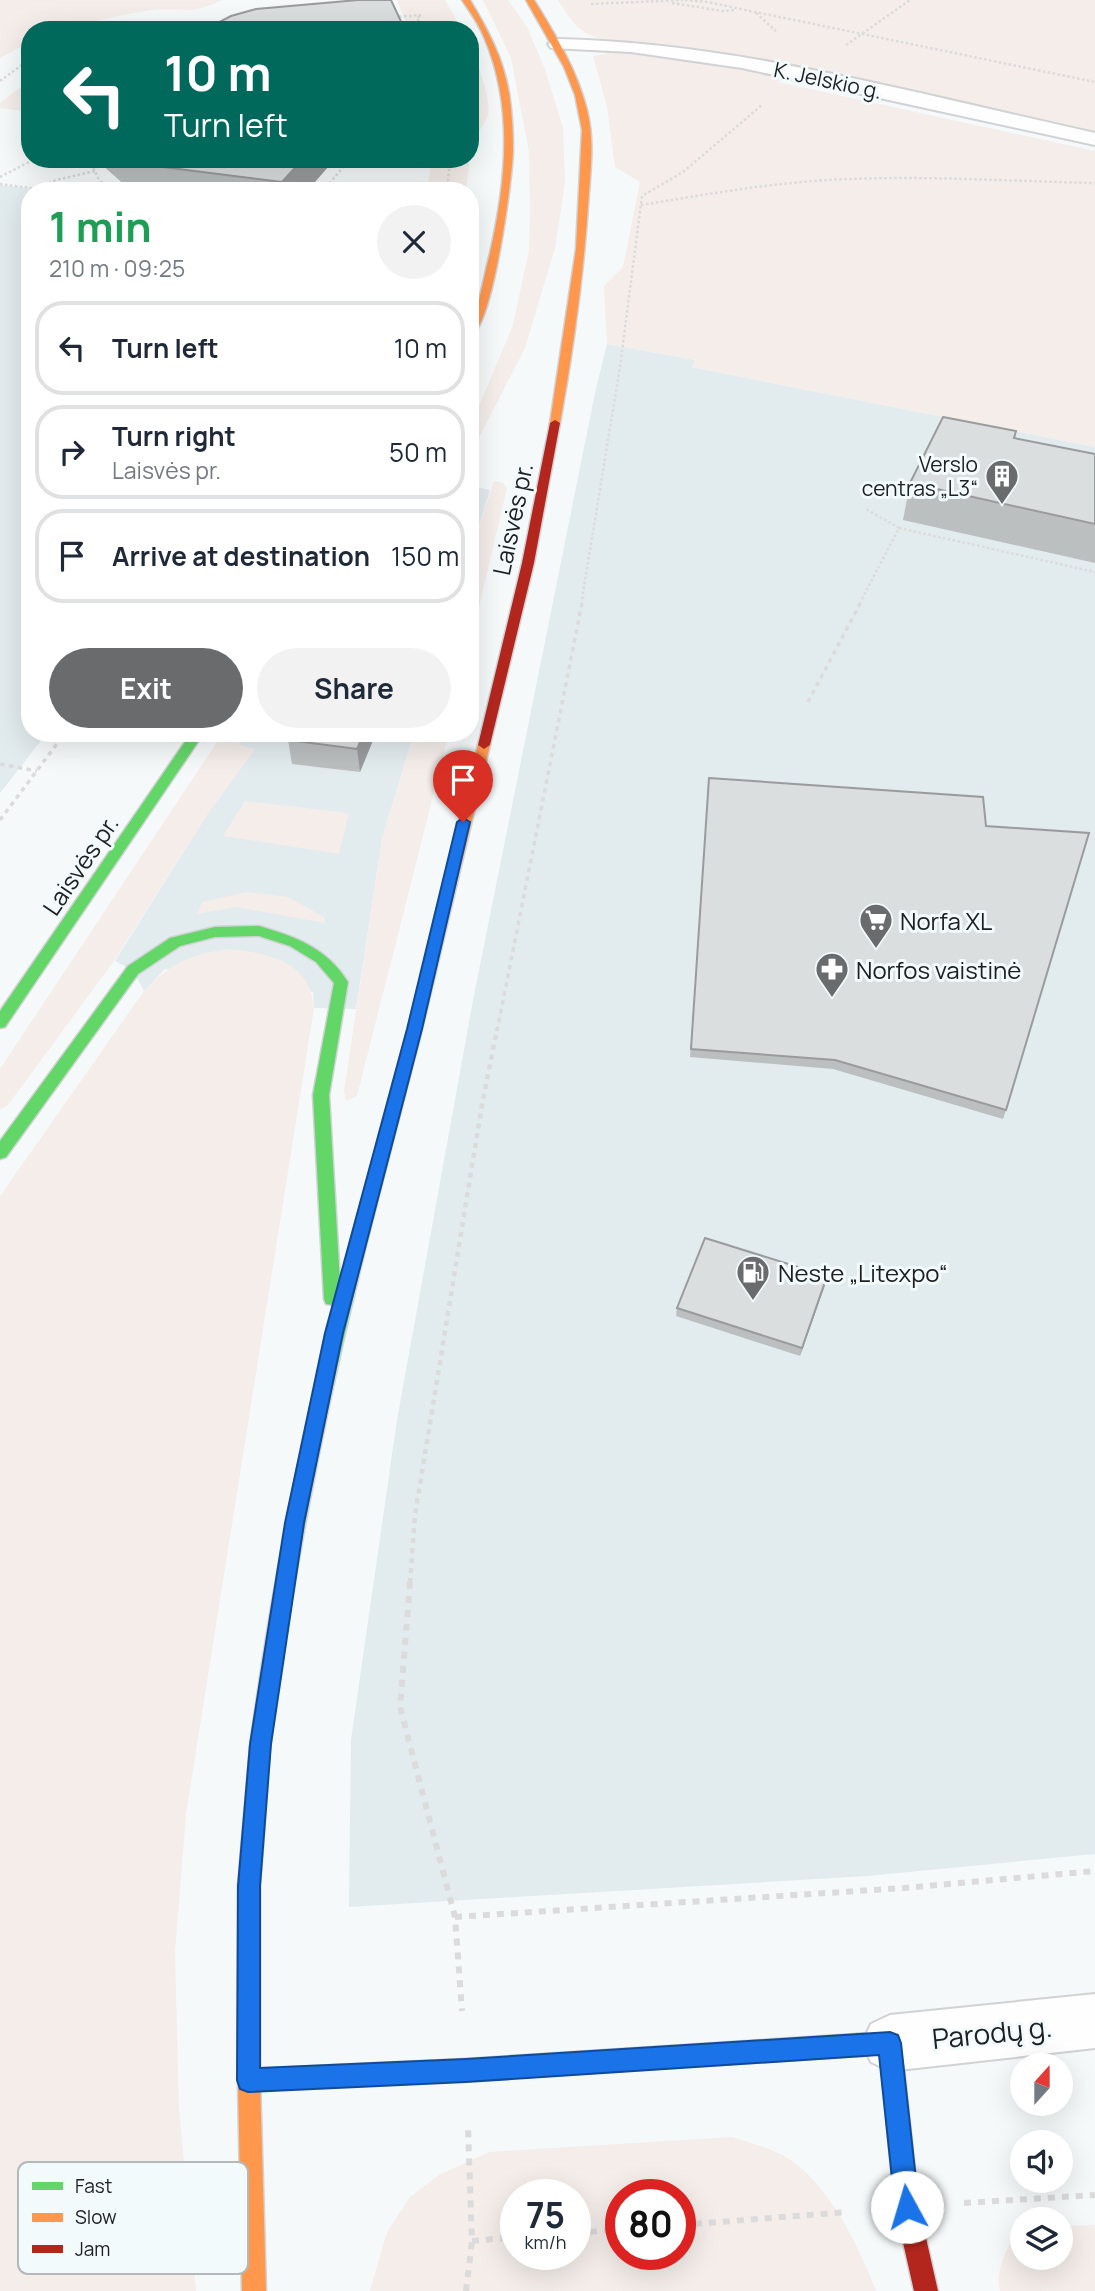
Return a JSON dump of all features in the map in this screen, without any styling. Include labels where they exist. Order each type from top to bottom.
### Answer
[{"type":"main road","points":[[466,0],[483,22],[502,81],[508,122],[510,166],[493,268],[479,314]]},
{"type":"main road","name":"Laisvės pr.","points":[[254,2291],[248,2080],[249,1886],[260,1744],[295,1523],[334,1333],[415,1029],[528,563],[566,365],[583,220],[586,163],[583,111],[557,44],[530,0]]},
{"type":"main road","name":"Laisvės pr.","points":[[0,1023],[192,742]]},
{"type":"main road","points":[[0,1153],[133,970],[176,942],[215,932],[259,931],[295,942],[321,958],[341,982],[321,1095],[334,1333]]},
{"type":"main road","points":[[248,2080],[466,2070],[890,2043],[907,2207],[926,2291]]},
{"type":"street","name":"K. Jelskio g.","points":[[557,44],[644,48],[709,57],[800,74],[1095,139]]},
{"type":"street","name":"Parodų g.","points":[[890,2043],[1095,2021]]},
{"type":"path","points":[[466,2291],[472,2241],[466,2070],[455,1917],[401,1707],[415,1516],[482,1105],[576,639],[620,367],[642,196],[683,172],[800,74],[861,36],[910,0]]},
{"type":"path","points":[[664,1],[699,8],[742,10]]},
{"type":"path","points":[[591,4],[708,1],[861,36],[1095,82]]},
{"type":"path","points":[[384,18],[431,14]]},
{"type":"path","points":[[418,21],[417,18],[421,15]]},
{"type":"path","points":[[0,80],[21,65]]},
{"type":"path","points":[[0,177],[21,166]]},
{"type":"path","points":[[93,168],[103,182]]},
{"type":"path","points":[[331,182],[342,168]]},
{"type":"path","points":[[51,182],[95,172]]},
{"type":"path","points":[[641,205],[768,185],[829,180],[952,178],[1095,183]]},
{"type":"path","points":[[0,184],[21,187]]},
{"type":"path","points":[[866,509],[899,528],[1095,572]]},
{"type":"path","points":[[808,702],[899,528]]},
{"type":"path","points":[[0,820],[58,742]]},
{"type":"path","points":[[0,764],[37,771]]},
{"type":"path","points":[[455,1917],[904,1888],[1095,1871]]},
{"type":"path","points":[[472,2241],[500,2238]]},
{"type":"shaded area","points":[[0,0],[222,0],[202,8],[153,10],[95,21],[21,21],[21,47],[0,58]]},
{"type":"shaded area","points":[[397,0],[445,0],[457,21],[405,21]]},
{"type":"shaded area","points":[[483,0],[508,0],[527,27],[545,69],[563,128],[565,182],[555,248],[525,348],[479,437],[479,406],[513,325],[529,250],[529,152],[511,58]]},
{"type":"shaded area","points":[[558,0],[1095,0],[1095,132],[750,57],[599,38],[570,19]]},
{"type":"shaded area","points":[[619,51],[655,54],[784,77],[778,82],[1095,151],[1095,447],[692,367],[695,360],[607,344],[604,286],[623,267],[640,182],[615,167],[607,107],[593,56]]},
{"type":"shaded area","points":[[479,68],[488,100],[486,120],[479,132]]},
{"type":"shaded area","points":[[21,87],[21,111],[0,108],[0,103]]},
{"type":"shaded area","points":[[431,168],[469,168],[467,182],[428,182]]},
{"type":"shaded area","points":[[0,185],[21,188],[21,742],[40,742],[0,793]]},
{"type":"shaded area","points":[[607,344],[695,360],[692,367],[1095,447],[1095,1854],[867,1876],[349,1907],[351,1740],[397,1420],[474,995]]},
{"type":"shaded area","points":[[494,481],[503,483],[507,488],[479,607],[479,527]]},
{"type":"shaded area","points":[[479,488],[490,490],[479,525]]},
{"type":"shaded area","points":[[217,742],[240,742],[238,745],[255,749],[208,813],[114,961],[8,1105],[0,1110],[0,1069]]},
{"type":"shaded area","points":[[240,742],[411,742],[382,839],[356,1009],[314,1008],[313,992],[165,969],[144,991],[133,970],[115,961],[208,813],[254,750],[238,745]]},
{"type":"shaded area","points":[[411,742],[447,742],[357,1096],[346,1101],[344,1091],[382,839]]},
{"type":"shaded area","points":[[245,801],[349,813],[339,854],[223,836]]},
{"type":"shaded area","points":[[247,892],[288,897],[324,917],[325,923],[236,907],[197,914],[202,902]]},
{"type":"shaded area","points":[[228,949],[258,953],[284,962],[296,969],[304,979],[311,992],[314,1008],[186,1814],[175,1952],[179,2108],[184,2162],[18,2162],[18,2274],[194,2274],[196,2291],[0,2291],[0,1196],[144,991],[163,973],[182,961]]},
{"type":"shaded area","points":[[732,2137],[778,2153],[795,2163],[810,2177],[825,2194],[850,2233],[876,2291],[370,2291],[387,2232],[410,2197],[439,2175],[489,2152]]},
{"type":"shaded area","points":[[1095,2225],[1095,2291],[1000,2291],[999,2275],[1010,2244],[1010,2270],[1073,2270],[1073,2226]]},
{"type":"building","points":[[358,0],[391,0],[401,21],[221,21],[256,9]]},
{"type":"building","points":[[171,168],[295,168],[282,182]]},
{"type":"building","points":[[943,417],[1016,431],[1014,438],[1095,454],[1095,524],[910,483]]},
{"type":"building","points":[[303,742],[360,742],[357,749]]},
{"type":"building","name":"Norfa XL","points":[[709,778],[983,797],[986,826],[1089,833],[1006,1110],[835,1060],[691,1049]]},
{"type":"building","points":[[705,1238],[827,1276],[802,1348],[677,1308]]},
{"type":"traffic: fast","points":[[0,1023],[192,742]]},
{"type":"traffic: fast","points":[[0,1153],[133,970],[175,942],[215,932],[259,931],[295,942],[321,958],[341,982],[321,1095],[332,1299]]},
{"type":"traffic: fast","points":[[260,1747],[279,1612],[303,1479],[366,1214]]},
{"type":"traffic: fast","points":[[249,2080],[466,2070],[857,2045]]},
{"type":"traffic: slow","points":[[466,0],[486,32],[498,64],[508,121],[509,151],[503,210],[479,315]]},
{"type":"traffic: slow","points":[[530,0],[567,67],[579,95],[586,130],[580,249],[555,423]]},
{"type":"traffic: slow","points":[[366,1214],[415,1029],[484,745]]},
{"type":"traffic: slow","points":[[254,2291],[249,2080],[249,1886],[260,1747]]},
{"type":"traffic: jam","points":[[484,745],[528,563],[555,423]]},
{"type":"traffic: jam","points":[[857,2045],[890,2043],[907,2207],[926,2291]]},
{"type":"place","name":"Verslo centras „L3“","points":[[1002,506]]},
{"type":"place","name":"Norfa XL","points":[[876,950]]},
{"type":"place","name":"Norfos vaistinė","points":[[832,999]]},
{"type":"place","name":"Neste „Litexpo“","points":[[753,1302]]},
{"type":"route","points":[[463,822],[415,1029],[334,1333],[295,1523],[260,1744],[249,1886],[248,2080],[466,2070],[890,2043],[907,2207]]}]
